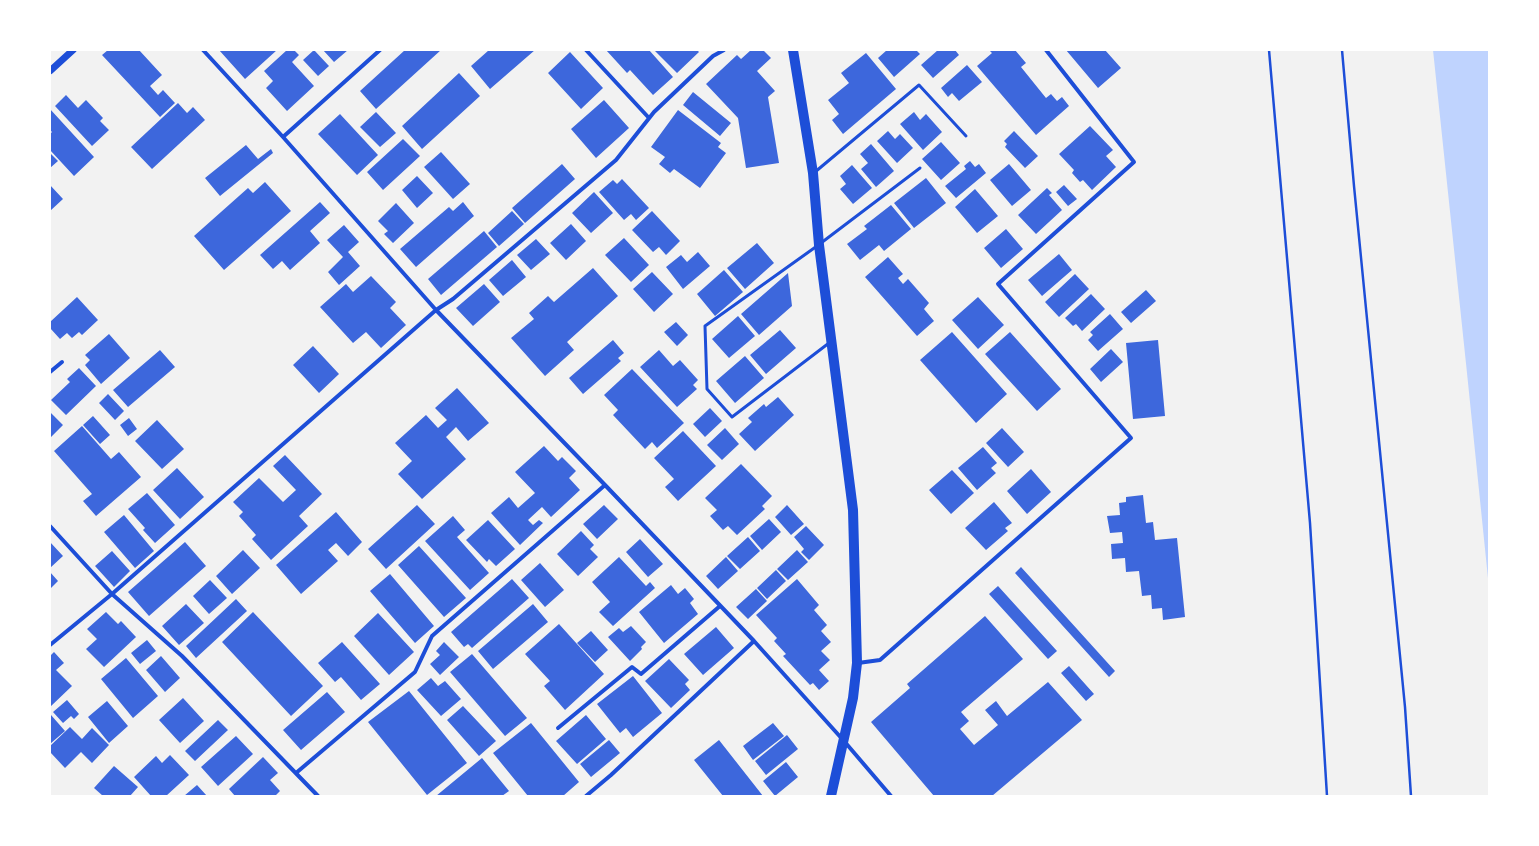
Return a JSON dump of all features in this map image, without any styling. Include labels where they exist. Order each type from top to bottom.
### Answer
[{"type":"main road","points":[[793,50],[814,174],[819,245],[853,510],[858,663],[853,698],[831,796]]},
{"type":"street","points":[[50,71],[73,50]]},
{"type":"street","points":[[203,50],[436,310],[605,484],[754,641],[844,740],[891,796]]},
{"type":"street","points":[[282,137],[380,50]]},
{"type":"street","points":[[586,50],[649,118]]},
{"type":"street","points":[[50,645],[112,594],[436,310],[453,299],[616,160],[649,118],[713,56],[724,50]]},
{"type":"street","points":[[858,663],[880,660],[1131,438],[998,284],[1134,162],[1046,50]]},
{"type":"street","points":[[50,372],[62,362]]},
{"type":"street","points":[[296,773],[415,672],[432,636],[605,484]]},
{"type":"street","points":[[50,526],[112,594],[182,656],[318,796]]},
{"type":"street","points":[[558,728],[632,667],[641,674],[720,606]]},
{"type":"street","points":[[586,796],[611,775],[754,641]]},
{"type":"lane","points":[[814,174],[919,85],[966,136]]},
{"type":"lane","points":[[832,340],[732,417],[707,389],[705,326],[819,245],[920,168]]},
{"type":"path","points":[[1269,50],[1310,523],[1326,796]]},
{"type":"path","points":[[1342,50],[1405,707],[1411,796]]},
{"type":"water","points":[[1433,50],[1489,50],[1489,588],[1467,373]]},
{"type":"building","points":[[108,50],[139,50],[162,75],[150,86],[158,95],[163,90],[175,103],[160,117],[102,55]]},
{"type":"building","points":[[219,50],[277,50],[245,79]]},
{"type":"building","points":[[287,50],[294,50],[299,55],[292,62],[314,86],[287,111],[266,88],[273,81],[264,71]]},
{"type":"building","points":[[314,50],[329,66],[318,76],[303,60]]},
{"type":"building","points":[[323,50],[348,50],[334,62]]},
{"type":"building","points":[[405,50],[441,50],[376,109],[360,91]]},
{"type":"building","points":[[489,50],[535,50],[490,89],[471,66]]},
{"type":"building","points":[[606,50],[649,50],[673,77],[653,95],[630,70],[627,73]]},
{"type":"building","points":[[654,50],[697,50],[699,52],[677,73]]},
{"type":"building","points":[[751,50],[763,50],[771,58],[757,71],[775,91],[768,97],[779,163],[746,168],[738,118],[706,84],[737,55],[741,59]]},
{"type":"building","points":[[887,50],[916,50],[920,54],[894,77],[878,58]]},
{"type":"building","points":[[938,50],[955,50],[959,55],[933,78],[921,65]]},
{"type":"building","points":[[989,50],[1015,50],[1026,63],[1021,67],[1046,98],[1051,94],[1057,101],[1062,97],[1069,106],[1036,135],[977,66],[992,53]]},
{"type":"building","points":[[1066,50],[1105,50],[1121,68],[1098,88]]},
{"type":"building","points":[[570,52],[603,88],[581,109],[548,73]]},
{"type":"building","points":[[866,53],[896,89],[843,134],[832,120],[839,114],[828,100],[849,83],[841,73]]},
{"type":"building","points":[[967,65],[982,82],[959,101],[952,93],[948,97],[941,88]]},
{"type":"building","points":[[459,73],[480,96],[422,149],[402,126]]},
{"type":"building","points":[[693,92],[731,123],[720,136],[683,105]]},
{"type":"building","points":[[66,95],[78,108],[86,100],[103,118],[100,121],[109,130],[92,146],[55,106]]},
{"type":"building","points":[[604,100],[629,128],[596,158],[571,129]]},
{"type":"building","points":[[178,103],[187,113],[193,107],[205,120],[152,169],[131,147]]},
{"type":"building","points":[[50,109],[94,157],[74,176],[50,150],[50,134],[52,132],[50,130]]},
{"type":"building","points":[[678,110],[721,143],[718,147],[726,153],[700,188],[674,169],[670,173],[659,164],[665,157],[651,147]]},
{"type":"building","points":[[376,112],[396,133],[380,147],[360,127]]},
{"type":"building","points":[[914,112],[920,120],[926,114],[942,132],[923,150],[900,124]]},
{"type":"building","points":[[340,114],[378,155],[357,175],[318,134]]},
{"type":"building","points":[[1090,126],[1113,150],[1106,156],[1116,167],[1092,190],[1083,180],[1080,182],[1072,173],[1074,170],[1059,154]]},
{"type":"building","points":[[888,131],[895,139],[900,134],[913,148],[897,163],[877,141]]},
{"type":"building","points":[[1014,131],[1038,156],[1025,168],[1005,147],[1007,144],[1004,141]]},
{"type":"building","points":[[403,139],[420,156],[383,190],[367,172]]},
{"type":"building","points":[[941,142],[960,163],[941,180],[922,159]]},
{"type":"building","points":[[871,144],[894,171],[876,187],[861,169],[868,163],[860,154]]},
{"type":"building","points":[[246,145],[258,159],[271,149],[273,153],[220,196],[205,178]]},
{"type":"building","points":[[441,152],[470,184],[453,199],[424,167]]},
{"type":"building","points":[[50,153],[58,161],[50,168]]},
{"type":"building","points":[[970,161],[975,167],[979,164],[986,173],[956,198],[945,186],[966,169],[964,166]]},
{"type":"building","points":[[562,164],[575,179],[525,223],[512,208]]},
{"type":"building","points":[[1009,164],[1031,190],[1012,206],[990,180]]},
{"type":"building","points":[[852,165],[872,188],[853,204],[840,189],[846,184],[840,176]]},
{"type":"building","points":[[417,176],[433,193],[417,208],[402,190]]},
{"type":"building","points":[[926,178],[946,203],[914,228],[894,203]]},
{"type":"building","points":[[622,179],[649,208],[636,220],[631,214],[624,220],[599,192],[613,180],[617,184]]},
{"type":"building","points":[[265,182],[291,211],[224,270],[194,236],[248,188],[253,193]]},
{"type":"building","points":[[50,185],[63,199],[50,211]]},
{"type":"building","points":[[1064,185],[1077,199],[1068,206],[1056,192]]},
{"type":"building","points":[[1047,188],[1052,193],[1049,195],[1062,210],[1036,234],[1018,215]]},
{"type":"building","points":[[975,189],[998,216],[977,233],[955,207]]},
{"type":"building","points":[[594,192],[613,213],[591,233],[572,213]]},
{"type":"building","points":[[320,202],[330,213],[310,231],[320,243],[290,270],[282,261],[273,269],[260,255]]},
{"type":"building","points":[[463,202],[474,216],[416,267],[400,249],[449,207],[453,211]]},
{"type":"building","points":[[396,203],[414,223],[393,243],[384,234],[388,231],[378,221]]},
{"type":"building","points":[[891,205],[911,229],[884,251],[879,245],[860,260],[847,244],[867,229],[864,226]]},
{"type":"building","points":[[512,211],[524,224],[499,246],[488,233]]},
{"type":"building","points":[[652,211],[680,241],[666,255],[659,247],[653,252],[632,230]]},
{"type":"building","points":[[571,224],[586,241],[566,260],[550,243]]},
{"type":"building","points":[[344,225],[359,242],[348,252],[360,266],[339,285],[328,272],[343,257],[327,240]]},
{"type":"building","points":[[1006,229],[1023,249],[1001,268],[984,248]]},
{"type":"building","points":[[484,231],[497,247],[441,295],[428,279]]},
{"type":"building","points":[[624,238],[649,265],[631,282],[605,255]]},
{"type":"building","points":[[536,239],[550,254],[531,270],[517,255]]},
{"type":"building","points":[[757,243],[774,263],[745,289],[727,268]]},
{"type":"building","points":[[698,252],[710,266],[683,289],[666,267],[681,255],[687,262]]},
{"type":"building","points":[[1059,254],[1072,270],[1042,296],[1028,280]]},
{"type":"building","points":[[888,257],[903,274],[898,278],[903,284],[908,279],[929,303],[924,309],[934,321],[917,336],[865,277]]},
{"type":"building","points":[[512,260],[526,277],[503,296],[489,280]]},
{"type":"building","points":[[593,268],[618,296],[567,342],[574,350],[545,376],[511,338],[534,319],[529,313],[548,296],[554,302]]},
{"type":"building","points":[[724,270],[743,292],[715,316],[697,294]]},
{"type":"building","points":[[652,272],[673,294],[654,312],[633,289]]},
{"type":"building","points":[[788,273],[792,306],[759,335],[741,314]]},
{"type":"building","points":[[1075,274],[1089,289],[1059,317],[1045,302]]},
{"type":"building","points":[[371,276],[396,302],[390,308],[406,325],[381,348],[366,332],[353,343],[320,307],[346,284],[353,292]]},
{"type":"building","points":[[484,284],[500,302],[473,326],[456,308]]},
{"type":"building","points":[[1146,290],[1156,301],[1131,323],[1121,312]]},
{"type":"building","points":[[1091,294],[1105,309],[1082,331],[1076,324],[1073,326],[1065,318]]},
{"type":"building","points":[[77,297],[98,320],[82,335],[79,332],[72,338],[67,333],[60,339],[50,328],[50,322]]},
{"type":"building","points":[[978,297],[1004,325],[978,349],[952,320]]},
{"type":"building","points":[[1110,314],[1123,329],[1098,351],[1088,340],[1093,335],[1090,332]]},
{"type":"building","points":[[738,316],[755,336],[729,358],[712,339]]},
{"type":"building","points":[[676,322],[688,335],[677,346],[664,332]]},
{"type":"building","points":[[780,330],[796,348],[766,374],[750,355]]},
{"type":"building","points":[[952,332],[1007,394],[976,423],[920,360]]},
{"type":"building","points":[[1010,332],[1061,389],[1037,411],[985,354]]},
{"type":"building","points":[[109,334],[130,358],[101,384],[85,365],[90,360],[85,355]]},
{"type":"building","points":[[613,340],[624,353],[618,358],[621,361],[583,394],[569,378]]},
{"type":"building","points":[[1158,340],[1165,416],[1133,419],[1126,343]]},
{"type":"building","points":[[313,346],[339,374],[319,393],[293,365]]},
{"type":"building","points":[[1111,349],[1123,362],[1101,382],[1090,369]]},
{"type":"building","points":[[160,350],[175,367],[128,407],[113,390]]},
{"type":"building","points":[[659,350],[673,366],[680,360],[698,380],[693,385],[697,389],[677,407],[640,367]]},
{"type":"building","points":[[745,356],[764,378],[735,403],[716,381]]},
{"type":"building","points":[[79,368],[96,386],[66,415],[51,400],[70,382],[67,379]]},
{"type":"building","points":[[632,369],[684,423],[657,448],[652,442],[645,449],[613,415],[618,410],[604,395]]},
{"type":"building","points":[[457,388],[489,423],[468,441],[456,427],[446,437],[466,459],[422,499],[398,474],[412,461],[395,443],[426,415],[438,428],[447,420],[435,408]]},
{"type":"building","points":[[108,394],[124,411],[115,420],[99,403]]},
{"type":"building","points":[[778,397],[794,415],[755,451],[739,434],[752,422],[748,418],[764,404],[766,407]]},
{"type":"building","points":[[710,408],[722,421],[705,437],[693,424]]},
{"type":"building","points":[[50,412],[63,425],[50,438]]},
{"type":"building","points":[[93,416],[110,435],[100,444],[83,425]]},
{"type":"building","points":[[129,418],[137,429],[128,436],[120,425]]},
{"type":"building","points":[[157,420],[184,449],[162,469],[135,441]]},
{"type":"building","points":[[82,426],[111,459],[119,452],[141,477],[96,516],[83,501],[92,494],[54,451]]},
{"type":"building","points":[[725,428],[739,444],[722,460],[707,445]]},
{"type":"building","points":[[1002,428],[1024,452],[1008,467],[986,443]]},
{"type":"building","points":[[683,431],[716,466],[678,501],[665,487],[674,479],[654,458]]},
{"type":"building","points":[[544,446],[558,461],[562,457],[576,471],[569,478],[580,490],[551,517],[542,507],[528,520],[533,525],[539,520],[543,523],[520,545],[491,513],[509,497],[518,508],[535,493],[515,472]]},
{"type":"building","points":[[983,447],[997,463],[991,468],[996,473],[977,490],[958,468]]},
{"type":"building","points":[[285,455],[322,494],[299,516],[308,526],[271,560],[252,539],[256,535],[239,516],[243,512],[233,502],[259,478],[283,502],[296,490],[273,466]]},
{"type":"building","points":[[741,464],[772,496],[762,506],[765,509],[737,535],[728,526],[723,530],[710,516],[717,510],[705,498]]},
{"type":"building","points":[[177,468],[204,497],[180,519],[153,490]]},
{"type":"building","points":[[1031,469],[1051,492],[1027,514],[1007,491]]},
{"type":"building","points":[[952,470],[974,493],[951,514],[929,490]]},
{"type":"building","points":[[147,493],[175,525],[155,543],[143,530],[145,528],[128,509]]},
{"type":"building","points":[[1143,495],[1146,523],[1153,522],[1155,540],[1177,538],[1185,617],[1163,620],[1162,608],[1152,609],[1151,595],[1142,596],[1139,571],[1126,572],[1125,558],[1112,559],[1111,544],[1123,543],[1122,532],[1110,533],[1107,516],[1120,515],[1119,503],[1126,502],[1126,497]]},
{"type":"building","points":[[994,502],[1012,523],[1005,528],[1008,531],[986,550],[965,528]]},
{"type":"building","points":[[417,505],[435,524],[386,569],[368,549]]},
{"type":"building","points":[[604,505],[618,519],[597,539],[583,524]]},
{"type":"building","points":[[787,505],[804,524],[791,535],[775,517]]},
{"type":"building","points":[[336,512],[362,542],[348,556],[336,543],[328,550],[338,561],[301,594],[276,565]]},
{"type":"building","points":[[124,515],[154,551],[135,568],[104,532]]},
{"type":"building","points":[[453,516],[465,530],[457,537],[489,573],[470,590],[425,541]]},
{"type":"building","points":[[769,519],[781,532],[762,550],[750,536]]},
{"type":"building","points":[[488,520],[515,549],[496,566],[489,559],[487,562],[466,540]]},
{"type":"building","points":[[806,526],[824,545],[809,560],[801,552],[804,549],[794,537]]},
{"type":"building","points":[[581,531],[594,545],[590,549],[598,557],[578,576],[557,554]]},
{"type":"building","points":[[748,537],[760,551],[740,569],[727,556]]},
{"type":"building","points":[[640,539],[663,564],[648,577],[626,552]]},
{"type":"building","points":[[50,542],[63,556],[50,568]]},
{"type":"building","points":[[185,542],[206,566],[149,616],[128,592]]},
{"type":"building","points":[[419,546],[466,598],[444,617],[398,565]]},
{"type":"building","points":[[243,550],[260,568],[232,594],[216,576]]},
{"type":"building","points":[[797,550],[808,562],[788,580],[777,569]]},
{"type":"building","points":[[112,551],[130,571],[114,587],[95,566]]},
{"type":"building","points":[[619,557],[646,586],[650,582],[655,588],[613,626],[599,612],[610,602],[592,582]]},
{"type":"building","points":[[726,557],[738,571],[718,589],[706,576]]},
{"type":"building","points":[[540,563],[564,590],[545,607],[521,580]]},
{"type":"building","points":[[1021,567],[1115,671],[1109,677],[1015,573]]},
{"type":"building","points":[[776,570],[786,581],[767,599],[757,588]]},
{"type":"building","points":[[50,572],[58,581],[50,589]]},
{"type":"building","points":[[390,574],[434,626],[415,643],[370,591]]},
{"type":"building","points":[[512,579],[529,598],[472,648],[468,644],[464,647],[451,632]]},
{"type":"building","points":[[797,579],[819,605],[814,610],[827,625],[821,631],[831,642],[821,651],[830,660],[819,670],[829,681],[819,690],[813,683],[810,685],[783,656],[786,654],[774,641],[777,638],[756,615]]},
{"type":"building","points":[[210,580],[227,598],[209,614],[193,596]]},
{"type":"building","points":[[671,585],[678,594],[685,588],[694,599],[690,603],[698,614],[664,643],[639,612]]},
{"type":"building","points":[[998,586],[1057,651],[1048,659],[989,594]]},
{"type":"building","points":[[756,589],[767,601],[748,619],[736,607]]},
{"type":"building","points":[[236,599],[247,611],[196,658],[186,646]]},
{"type":"building","points":[[186,604],[204,623],[179,645],[162,626]]},
{"type":"building","points":[[533,604],[548,622],[493,669],[478,651]]},
{"type":"building","points":[[106,612],[118,624],[121,621],[136,637],[104,667],[86,649],[97,639],[87,629]]},
{"type":"building","points":[[253,612],[323,686],[291,716],[222,642]]},
{"type":"building","points":[[378,613],[414,652],[389,675],[354,636]]},
{"type":"building","points":[[985,616],[1023,659],[961,712],[969,721],[960,729],[974,745],[998,725],[985,710],[996,701],[1007,716],[1048,682],[1082,720],[992,796],[934,796],[871,722],[910,688],[907,684]]},
{"type":"building","points":[[559,624],[604,674],[565,710],[544,686],[550,681],[525,654]]},
{"type":"building","points":[[631,626],[646,642],[641,647],[642,649],[630,661],[608,637],[619,628],[623,632]]},
{"type":"building","points":[[716,627],[734,648],[703,675],[684,654]]},
{"type":"building","points":[[591,631],[608,650],[595,662],[577,643]]},
{"type":"building","points":[[147,640],[156,651],[140,664],[131,653]]},
{"type":"building","points":[[342,642],[380,684],[361,700],[341,677],[335,682],[318,663]]},
{"type":"building","points":[[444,642],[459,657],[440,675],[430,664],[440,655],[436,651]]},
{"type":"building","points":[[54,652],[64,663],[56,670],[72,686],[50,707],[50,656]]},
{"type":"building","points":[[472,654],[527,718],[505,736],[450,672]]},
{"type":"building","points":[[161,656],[180,678],[165,692],[146,670]]},
{"type":"building","points":[[126,658],[158,696],[133,718],[101,679]]},
{"type":"building","points":[[669,659],[689,680],[685,684],[690,690],[671,708],[645,681]]},
{"type":"building","points":[[1069,666],[1094,694],[1086,701],[1061,673]]},
{"type":"building","points":[[633,676],[662,713],[633,737],[626,728],[620,733],[597,704]]},
{"type":"building","points":[[431,678],[438,686],[445,681],[461,699],[441,716],[417,690]]},
{"type":"building","points":[[409,691],[467,763],[427,795],[368,722]]},
{"type":"building","points":[[327,692],[345,712],[301,750],[283,730]]},
{"type":"building","points":[[183,698],[204,721],[180,743],[159,720]]},
{"type":"building","points":[[67,700],[79,714],[74,719],[71,716],[63,723],[53,712]]},
{"type":"building","points":[[107,701],[128,726],[109,743],[88,717]]},
{"type":"building","points":[[463,706],[496,741],[479,756],[447,720]]},
{"type":"building","points":[[51,715],[65,731],[50,744],[50,716]]},
{"type":"building","points":[[586,715],[606,739],[577,764],[556,741]]},
{"type":"building","points":[[218,720],[228,730],[195,761],[185,751]]},
{"type":"building","points":[[531,723],[579,782],[563,796],[528,796],[493,753]]},
{"type":"building","points":[[773,723],[784,736],[753,760],[743,746]]},
{"type":"building","points":[[70,727],[82,739],[92,728],[109,745],[92,763],[81,752],[65,768],[50,752],[50,746]]},
{"type":"building","points":[[787,735],[798,749],[766,775],[755,761]]},
{"type":"building","points":[[236,736],[253,754],[218,786],[201,767]]},
{"type":"building","points":[[609,740],[620,753],[591,777],[580,764]]},
{"type":"building","points":[[719,740],[763,796],[723,796],[694,760]]},
{"type":"building","points":[[170,755],[189,775],[166,796],[151,796],[134,777],[156,756],[162,763]]},
{"type":"building","points":[[263,757],[278,773],[270,780],[280,791],[275,796],[235,796],[229,789]]},
{"type":"building","points":[[482,758],[509,791],[502,796],[436,796]]},
{"type":"building","points":[[786,762],[798,777],[775,796],[763,781]]},
{"type":"building","points":[[114,766],[138,787],[130,796],[103,796],[94,788]]},
{"type":"building","points":[[197,785],[207,796],[184,796]]}]
